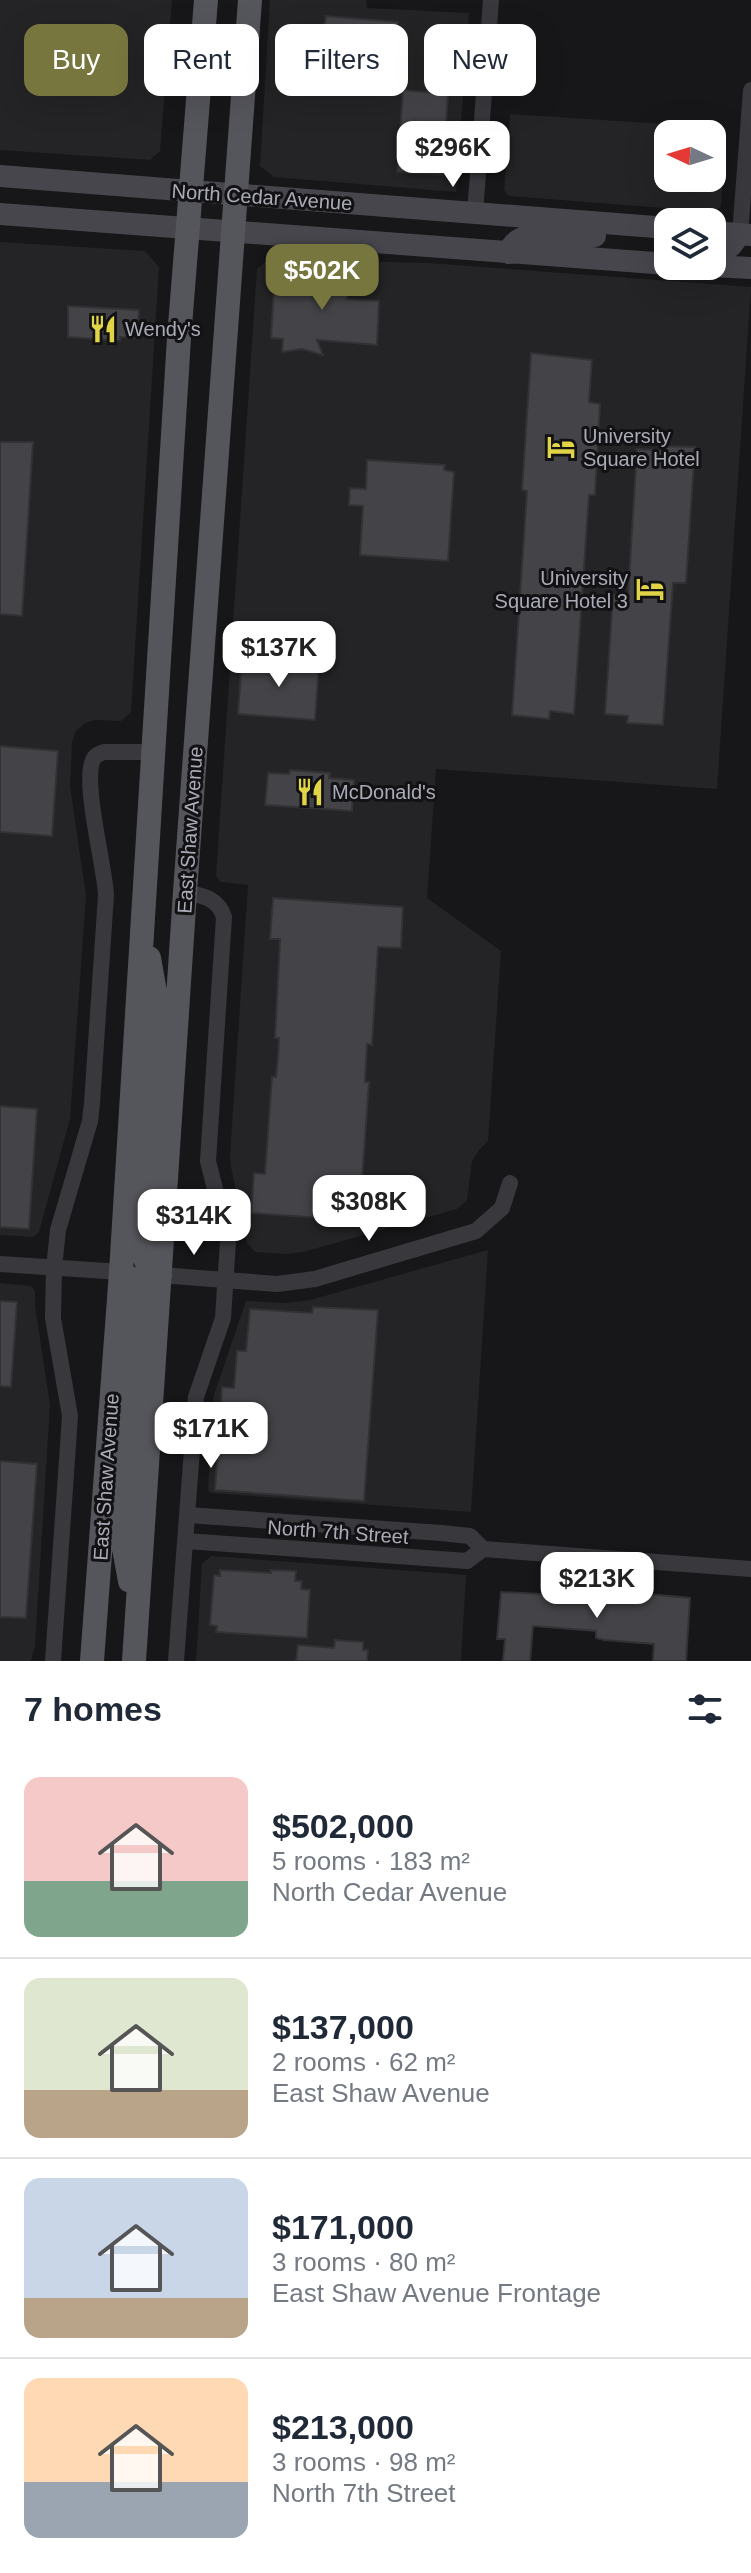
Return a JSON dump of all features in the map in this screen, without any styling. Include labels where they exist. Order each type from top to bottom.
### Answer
[{"type":"main road","name":"East Shaw Avenue","points":[[92,1661],[206,0]]},
{"type":"main road","name":"East Shaw Avenue","points":[[134,1661],[185,892],[250,0]]},
{"type":"main road","name":"North Cedar Avenue","points":[[0,176],[654,228]]},
{"type":"main road","name":"North Cedar Avenue","points":[[0,214],[654,263]]},
{"type":"main road","points":[[509,253],[511,245],[518,238],[528,234],[586,236],[654,230]]},
{"type":"main road","points":[[142,920],[157,1003],[141,1249],[149,1268],[160,1275]]},
{"type":"main road","points":[[121,1272],[135,1282],[140,1301],[122,1537],[137,1619]]},
{"type":"street","points":[[475,213],[491,0]]},
{"type":"street","points":[[740,253],[751,90]]},
{"type":"street","points":[[53,1661],[70,1416],[53,1318],[54,1268],[58,1230],[90,1121],[106,895],[91,796],[91,764],[104,752],[154,752]]},
{"type":"street","points":[[176,1661],[196,1397],[223,1318],[228,1241],[208,1161],[224,917],[217,902],[185,892]]},
{"type":"street","points":[[160,1275],[296,1283],[476,1231],[502,1208],[510,1183]]},
{"type":"street","points":[[0,1264],[121,1272]]},
{"type":"street","name":"North 7th Street","points":[[188,1515],[470,1536],[483,1549],[751,1569]]},
{"type":"street","name":"North 7th Street","points":[[186,1541],[467,1561],[483,1549]]},
{"type":"shaded area","points":[[0,0],[172,0],[170,24],[144,24],[144,96],[164,96],[160,151],[150,160],[0,150]]},
{"type":"shaded area","points":[[270,0],[366,0],[367,8],[469,13],[468,24],[424,24],[424,96],[463,96],[456,192],[274,177],[260,166]]},
{"type":"shaded area","points":[[510,114],[654,123],[654,192],[722,192],[719,208],[664,208],[509,196],[504,190]]},
{"type":"shaded area","points":[[0,242],[145,251],[159,267],[131,712],[121,721],[95,720],[85,723],[76,731],[72,742],[70,786],[86,896],[70,1119],[39,1232],[33,1237],[0,1235]]},
{"type":"shaded area","points":[[273,255],[429,263],[751,287],[717,789],[436,769],[427,898],[501,951],[488,1141],[472,1161],[467,1200],[457,1209],[303,1252],[285,1254],[255,1252],[247,1243],[231,1167],[248,885],[221,882],[216,876],[257,269]]},
{"type":"shaded area","points":[[488,1250],[471,1512],[211,1493],[208,1490],[213,1398],[246,1301],[286,1303],[310,1300]]},
{"type":"shaded area","points":[[0,1283],[31,1286],[35,1291],[50,1405],[35,1646],[31,1661],[0,1661]]},
{"type":"shaded area","points":[[211,1556],[466,1575],[461,1661],[196,1661],[202,1564]]},
{"type":"building","points":[[326,16],[398,22],[398,24],[325,24]]},
{"type":"building","points":[[408,90],[424,92],[424,96],[448,96],[443,175],[397,172],[403,96],[408,96]]},
{"type":"building","points":[[322,265],[349,270],[347,299],[379,301],[377,345],[317,340],[323,355],[302,349],[282,352],[283,339],[271,338],[274,286],[298,288],[299,267]]},
{"type":"building","name":"Wendy's","points":[[68,306],[139,310],[137,338],[120,337],[120,341],[68,337]]},
{"type":"building","points":[[531,353],[592,360],[589,402],[600,404],[595,495],[589,495],[574,714],[550,711],[549,719],[512,715],[527,491],[522,490]]},
{"type":"building","points":[[0,442],[33,442],[22,616],[0,614]]},
{"type":"building","name":"University Square Hotel 3","points":[[660,446],[695,447],[686,583],[673,583],[663,725],[627,723],[628,716],[605,714],[613,595],[628,596],[637,449],[659,450]]},
{"type":"building","points":[[367,460],[445,465],[444,470],[454,472],[448,561],[360,555],[363,506],[349,505],[350,488],[366,489]]},
{"type":"building","points":[[242,658],[319,663],[315,720],[238,714]]},
{"type":"building","points":[[0,746],[58,751],[52,836],[0,832]]},
{"type":"building","name":"McDonald's","points":[[290,770],[330,773],[329,778],[354,780],[352,811],[265,805],[268,773],[289,774]]},
{"type":"building","points":[[273,898],[403,907],[401,948],[378,947],[372,1045],[367,1044],[365,1082],[369,1082],[362,1181],[384,1184],[381,1222],[251,1213],[254,1173],[265,1174],[272,1077],[276,1077],[278,1057],[279,1038],[275,1038],[280,939],[270,939]]},
{"type":"building","points":[[0,1106],[37,1109],[29,1229],[0,1227]]},
{"type":"building","points":[[0,1301],[17,1302],[11,1387],[0,1386]]},
{"type":"building","points":[[313,1307],[378,1310],[364,1501],[215,1490],[222,1387],[234,1388],[237,1351],[246,1351],[250,1309],[312,1313]]},
{"type":"building","points":[[0,1461],[37,1464],[26,1618],[0,1617]]},
{"type":"building","points":[[220,1570],[296,1571],[295,1581],[302,1581],[301,1589],[310,1590],[307,1638],[216,1632],[217,1626],[210,1625],[214,1575],[220,1576]]},
{"type":"building","points":[[595,1589],[690,1598],[686,1661],[653,1661],[654,1644],[604,1640],[596,1638],[596,1631],[533,1626],[530,1661],[503,1661],[505,1639],[497,1639],[501,1592],[595,1597]]},
{"type":"building","points":[[335,1640],[363,1642],[363,1650],[368,1650],[367,1661],[296,1661],[298,1645],[334,1648]]},
{"type":"place","name":"Wendy's","points":[[103,329]]},
{"type":"place","name":"University Square Hotel","points":[[561,447]]},
{"type":"place","name":"University Square Hotel 3","points":[[650,589]]},
{"type":"place","name":"McDonald's","points":[[310,792]]}]
